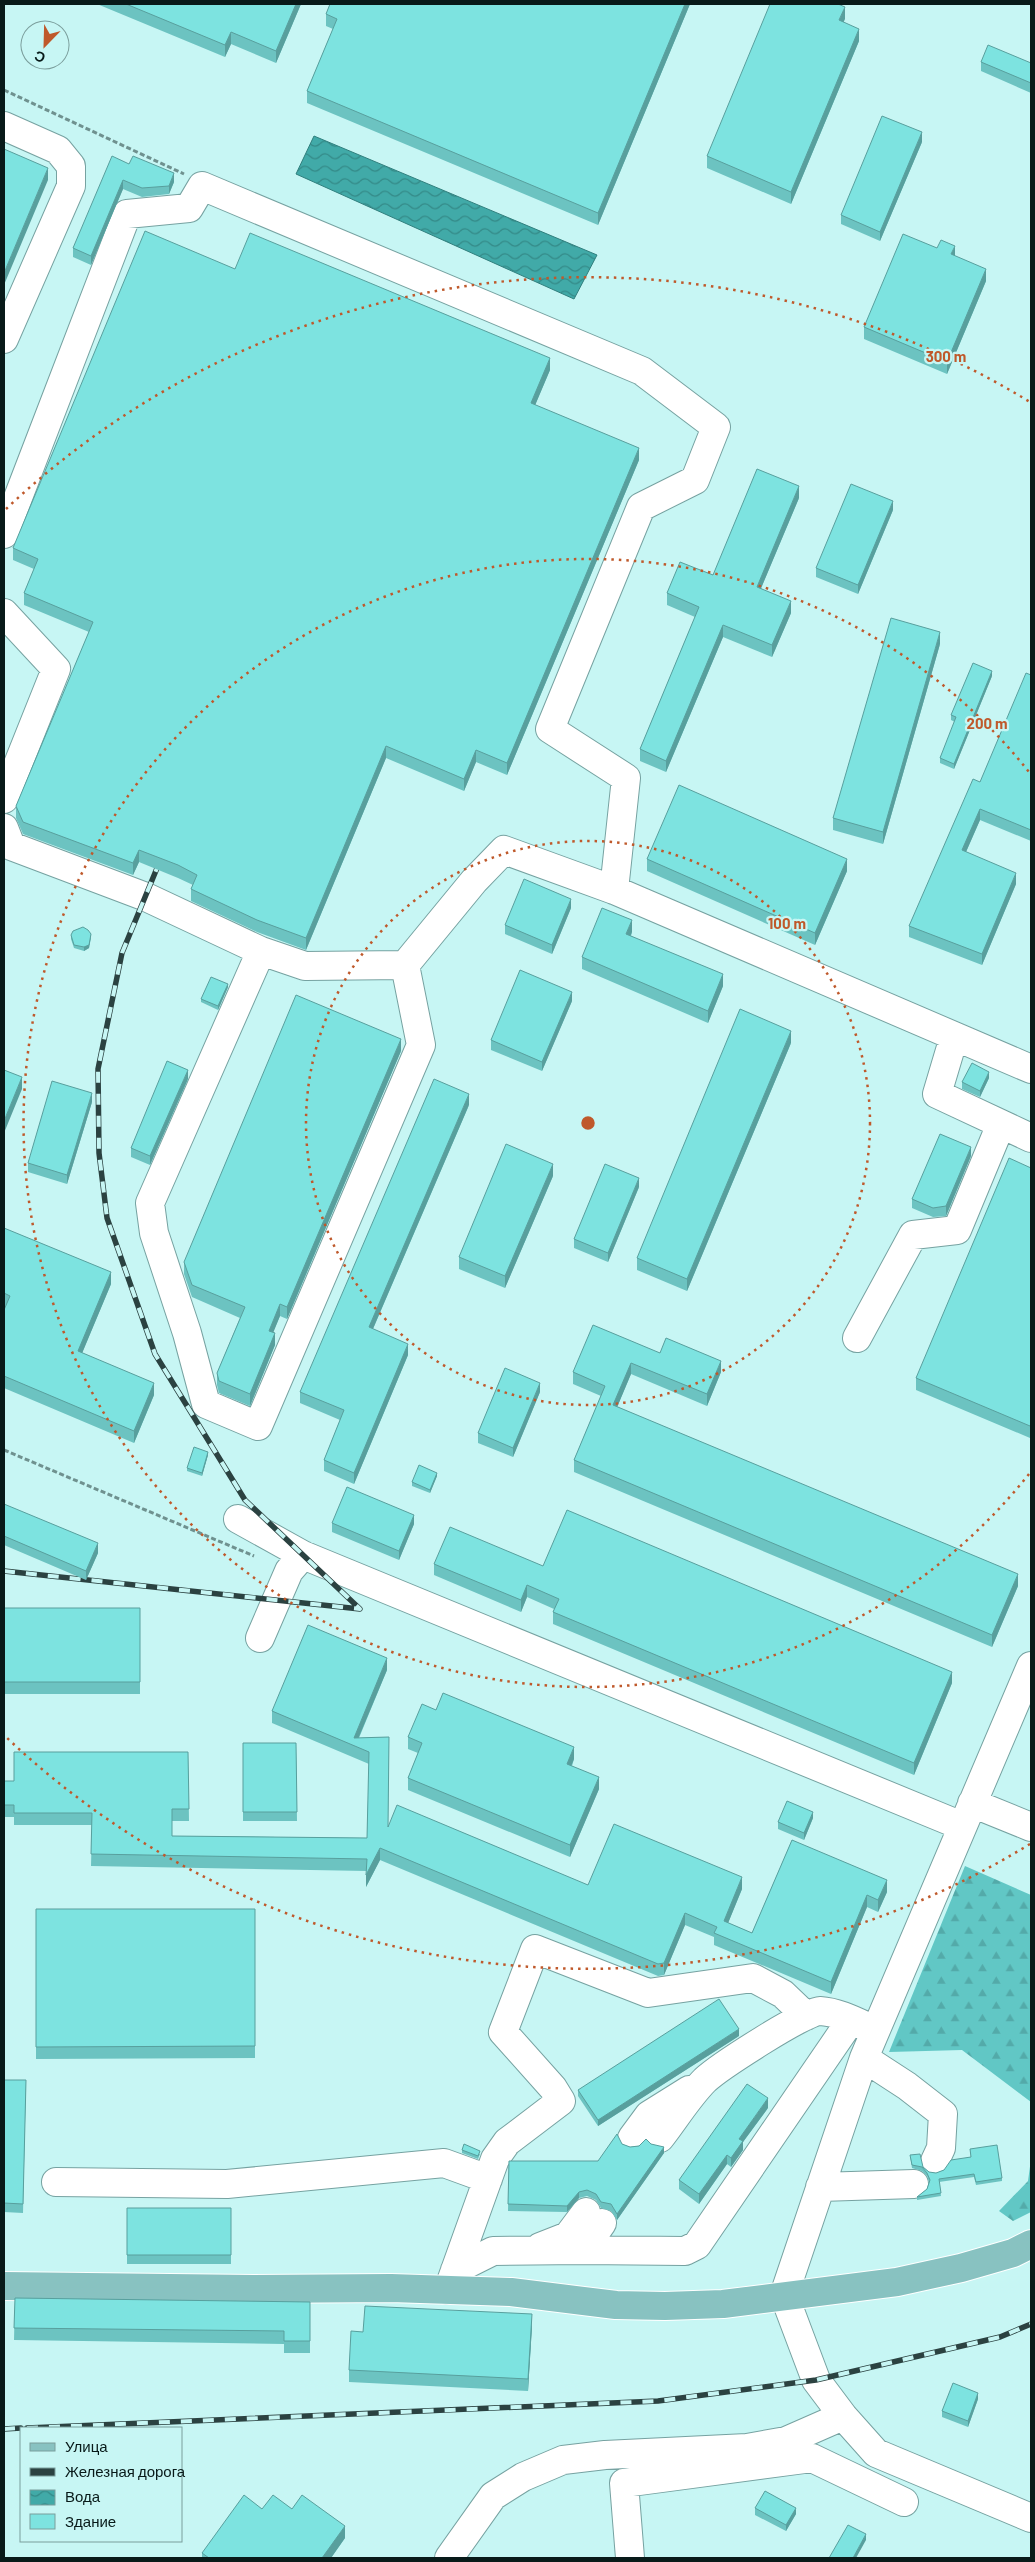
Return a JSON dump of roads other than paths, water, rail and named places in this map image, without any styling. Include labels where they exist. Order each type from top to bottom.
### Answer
[{"type":"main road","points":[[4,2286],[452,2280],[511,2292],[616,2305],[723,2304],[897,2282],[1013,2253],[1031,2244]]},
{"type":"street","points":[[4,126],[58,150],[71,166],[70,186],[4,339]]},
{"type":"street","points":[[4,534],[127,214],[189,208],[202,186],[642,372],[716,427],[695,480],[641,507],[550,729],[626,778],[614,890]]},
{"type":"street","points":[[4,613],[56,669],[4,799]]},
{"type":"street","points":[[4,828],[11,846],[146,897],[261,951],[305,966],[405,965]]},
{"type":"street","points":[[405,965],[474,881],[504,850],[614,890],[1031,1069]]},
{"type":"street","points":[[261,951],[150,1204],[154,1233],[187,1333],[206,1404],[258,1426],[421,1044],[405,965]]},
{"type":"street","points":[[954,1037],[937,1094],[1031,1138]]},
{"type":"street","points":[[857,1338],[913,1235],[957,1230],[1001,1124]]},
{"type":"street","points":[[238,1519],[296,1563],[967,1814],[1031,1827]]},
{"type":"street","points":[[260,1638],[296,1563]]},
{"type":"street","points":[[452,2280],[493,2251],[684,2251],[696,2245],[863,2025],[967,1814],[1031,1666]]},
{"type":"street","points":[[452,2280],[495,2160],[507,2142],[561,2101],[553,2088],[503,2032],[534,1949],[648,1993],[752,1978],[783,1994],[806,2016]]},
{"type":"street","points":[[632,2138],[649,2115],[706,2080],[777,2031],[806,2016],[819,2011],[863,2025]]},
{"type":"street","points":[[863,2025],[864,2058],[784,2295],[816,2380],[843,2416],[876,2453],[1031,2518]]},
{"type":"street","points":[[864,2058],[907,2086],[943,2114],[941,2148],[936,2160]]},
{"type":"street","points":[[660,2138],[706,2080]]},
{"type":"street","points":[[56,2182],[227,2184],[444,2163],[488,2179]]},
{"type":"street","points":[[820,2187],[914,2184]]},
{"type":"street","points":[[533,2250],[568,2236],[594,2217],[583,2250]]},
{"type":"street","points":[[449,2558],[493,2496],[522,2477],[563,2460],[605,2454],[747,2448],[786,2441],[843,2416]]},
{"type":"street","points":[[630,2558],[624,2483],[812,2458],[904,2502]]},
{"type":"water","points":[[314,136],[597,255],[574,299],[296,174]]},
{"type":"railway","points":[[4,1571],[360,1609],[245,1500],[155,1354],[107,1218],[99,1153],[98,1069],[122,953],[162,856]]},
{"type":"railway","points":[[50,2427],[658,2401],[816,2380],[1000,2337],[1031,2324]]},
{"type":"railway","points":[[4,2429],[20,2428]]}]
